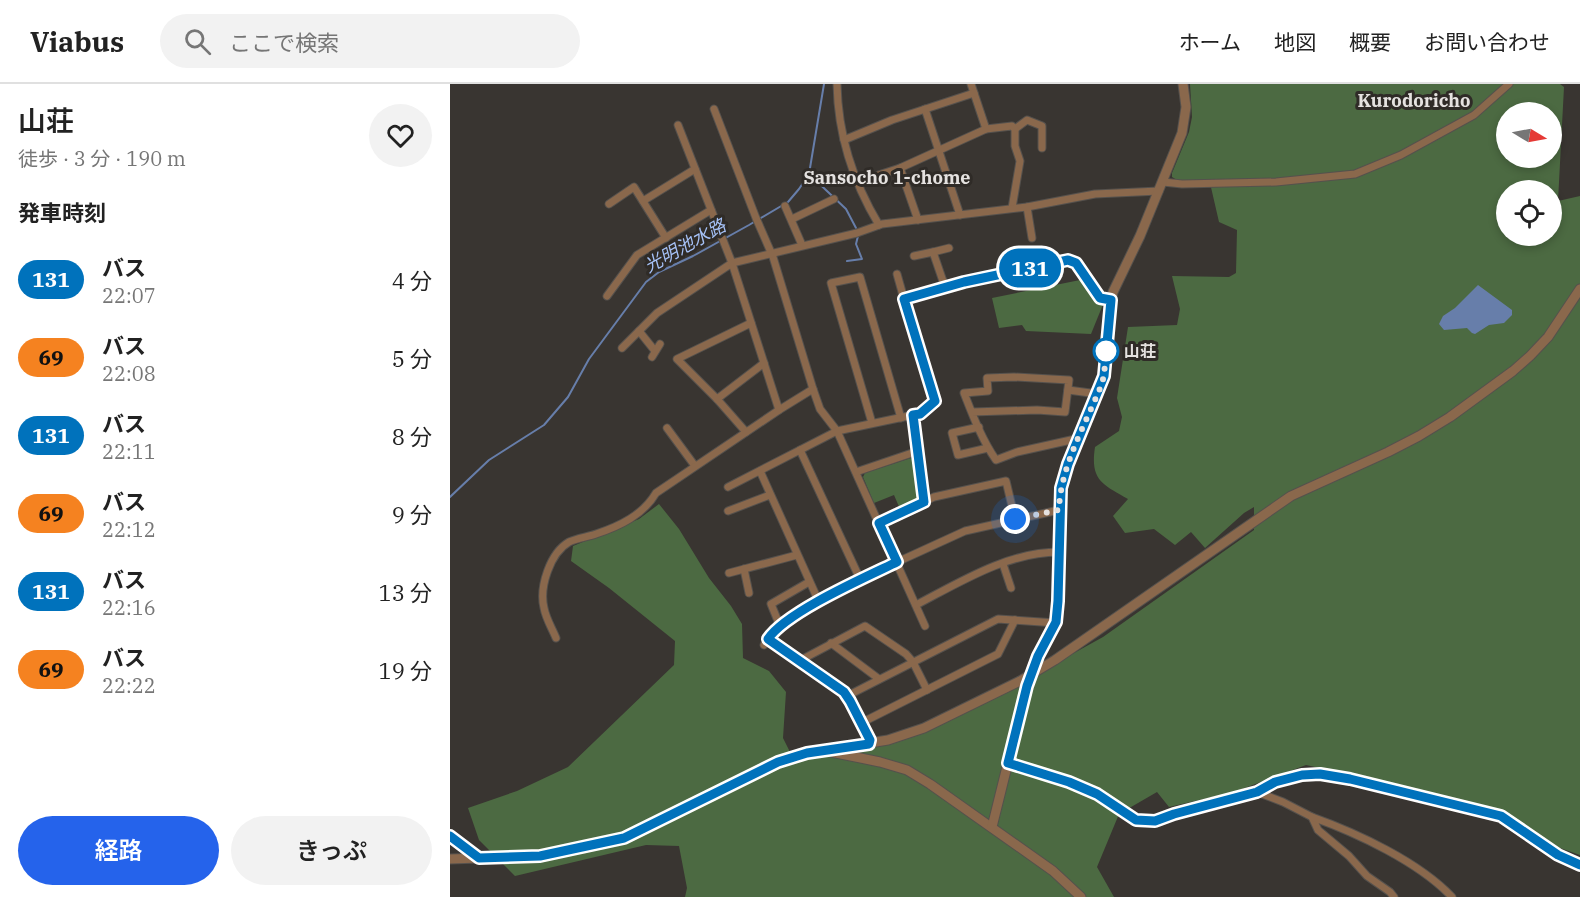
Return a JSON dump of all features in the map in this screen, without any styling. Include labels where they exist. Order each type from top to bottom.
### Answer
[{"type":"street","points":[[837,84],[844,140],[857,182],[879,225]]},
{"type":"street","points":[[971,84],[986,129]]},
{"type":"street","points":[[992,827],[1030,675],[1056,622],[1061,488],[1104,376],[1111,300],[1161,186],[1185,121],[1183,84]]},
{"type":"street","points":[[622,348],[657,313],[732,263],[857,233],[879,225],[1027,207],[1095,194],[1182,184],[1276,182],[1355,174],[1401,155],[1474,115],[1509,84]]},
{"type":"street","points":[[844,140],[892,120],[974,93]]},
{"type":"street","points":[[714,109],[771,253],[820,409],[837,431],[925,626]]},
{"type":"street","points":[[925,109],[960,215]]},
{"type":"street","points":[[1012,208],[1020,161],[1015,146],[1016,129],[1028,120],[1046,125],[1042,148]]},
{"type":"street","points":[[678,125],[732,263],[779,410]]},
{"type":"street","points":[[857,182],[900,168],[986,129],[1012,126],[1016,129]]},
{"type":"street","points":[[900,168],[918,220]]},
{"type":"street","points":[[643,201],[695,169]]},
{"type":"street","points":[[609,204],[634,188],[666,238]]},
{"type":"street","points":[[792,219],[834,200]]},
{"type":"street","points":[[785,206],[802,245]]},
{"type":"street","points":[[1027,207],[1032,238]]},
{"type":"street","points":[[607,296],[637,255],[711,210]]},
{"type":"street","points":[[914,256],[949,248]]},
{"type":"street","points":[[933,252],[945,287]]},
{"type":"street","points":[[904,299],[945,287],[1068,260],[1082,265],[1100,298],[1111,300]]},
{"type":"street","points":[[729,488],[837,431],[920,414],[935,401],[926,372],[915,318],[904,299],[897,274]]},
{"type":"street","points":[[872,423],[831,283],[860,277],[901,418]]},
{"type":"street","points":[[450,859],[540,856],[624,838],[778,762],[807,753],[869,744],[903,736],[924,728],[1030,675],[1291,496],[1388,452],[1450,417],[1514,371],[1530,356],[1548,337],[1580,289]]},
{"type":"street","points":[[746,432],[677,359],[751,323]]},
{"type":"street","points":[[639,331],[656,350]]},
{"type":"street","points":[[717,399],[764,363]]},
{"type":"street","points":[[926,372],[934,370]]},
{"type":"street","points":[[972,412],[1037,410],[1065,412],[1069,380],[987,378],[988,391],[964,393],[972,412],[988,448],[996,460],[1017,452],[1080,438]]},
{"type":"street","points":[[556,638],[546,616],[543,599],[548,572],[555,556],[569,542],[597,534],[633,518],[647,506],[656,493],[813,389]]},
{"type":"street","points":[[1068,390],[1098,394]]},
{"type":"street","points":[[913,415],[924,502]]},
{"type":"street","points":[[979,427],[952,433],[958,455],[988,448]]},
{"type":"street","points":[[667,428],[695,466]]},
{"type":"street","points":[[800,450],[860,579]]},
{"type":"street","points":[[856,472],[918,451]]},
{"type":"street","points":[[760,471],[819,602]]},
{"type":"street","points":[[879,523],[934,497],[1006,481],[1015,519]]},
{"type":"street","points":[[728,511],[771,495]]},
{"type":"street","points":[[869,744],[870,740],[847,696],[799,661],[766,642],[775,628],[860,579],[965,531],[1059,510]]},
{"type":"street","points":[[916,604],[982,570],[1036,552],[1059,552]]},
{"type":"street","points":[[729,573],[797,555]]},
{"type":"street","points":[[1004,564],[1011,588]]},
{"type":"street","points":[[744,569],[750,593]]},
{"type":"street","points":[[780,626],[771,604],[809,582]]},
{"type":"street","points":[[847,696],[998,619],[1056,622]]},
{"type":"street","points":[[861,723],[998,654],[1015,620]]},
{"type":"street","points":[[799,661],[865,626],[906,654],[913,662],[927,690]]},
{"type":"street","points":[[831,643],[879,679]]},
{"type":"street","points":[[827,751],[907,770],[1053,871],[1081,897]]},
{"type":"street","points":[[1008,763],[1069,782],[1097,794],[1136,820],[1155,821],[1257,792],[1275,782],[1302,775],[1320,774],[1350,779],[1501,816],[1558,855],[1580,865]]},
{"type":"street","points":[[1257,792],[1368,841],[1437,882],[1452,897]]},
{"type":"street","points":[[1312,817],[1318,830],[1349,856],[1367,876],[1394,897]]},
{"type":"street","points":[[450,836],[479,858]]},
{"type":"green space","points":[[1190,84],[1560,84],[1564,87],[1562,125],[1562,102],[1496,102],[1496,168],[1560,168],[1559,180],[1496,180],[1496,246],[1562,246],[1562,200],[1580,196],[1580,855],[1560,848],[1504,811],[1306,765],[1234,792],[1169,807],[1157,792],[1119,814],[1097,867],[1114,897],[685,897],[687,888],[679,846],[646,845],[515,876],[479,840],[468,808],[517,791],[568,767],[674,665],[675,641],[571,561],[573,546],[639,519],[659,504],[679,529],[709,578],[742,624],[743,658],[769,671],[786,692],[783,738],[794,760],[859,749],[921,732],[1007,690],[1103,637],[1254,530],[1254,507],[1244,513],[1205,548],[1191,532],[1175,545],[1154,529],[1125,533],[1113,516],[1128,499],[1105,485],[1096,474],[1094,467],[1095,447],[1119,431],[1122,417],[1117,398],[1128,327],[1177,325],[1180,309],[1172,276],[1229,277],[1236,273],[1237,230],[1219,222],[1210,183],[1177,180],[1172,177],[1189,132],[1192,117]]},
{"type":"green space","points":[[1080,280],[1093,299],[1104,302],[1091,334],[1026,331],[1022,325],[999,328],[992,298]]},
{"type":"green space","points":[[911,458],[914,461],[919,496],[916,502],[900,509],[894,495],[874,503],[863,477],[865,473]]},
{"type":"water","points":[[1478,285],[1512,310],[1512,315],[1504,323],[1489,325],[1475,334],[1467,328],[1444,330],[1439,324],[1443,316],[1455,308]]},
{"type":"waterway","name":"光明池水路","points":[[450,497],[489,460],[544,425],[568,397],[589,359],[646,282],[659,272],[693,256],[788,202],[809,174],[824,84]]},
{"type":"waterway","points":[[809,174],[846,209],[856,228]]},
{"type":"waterway","points":[[847,261],[862,259],[856,244],[858,236]]},
{"type":"bus line","name":"131","points":[[450,836],[456,838],[479,858],[540,856],[624,838],[778,762],[807,753],[869,744],[870,740],[844,692],[768,639],[775,628],[860,579],[897,562],[879,523],[924,502],[913,415],[920,414],[935,401],[904,299],[964,282],[1068,260],[1076,263],[1100,298],[1111,300],[1104,376],[1068,464],[1061,488],[1056,622],[1038,656],[1027,686],[1008,763],[1069,782],[1097,794],[1136,820],[1155,821],[1257,792],[1275,782],[1302,775],[1320,774],[1350,779],[1501,816],[1558,855],[1580,865]]},
{"type":"place","name":"山荘","points":[[1106,351]]},
{"type":"district","name":"Kurodoricho","points":[[1414,101]]},
{"type":"district","name":"Sansocho 1-chome","points":[[887,178]]},
{"type":"route","points":[[1015,519],[1059,510],[1061,488],[1068,464],[1104,376],[1106,351]]}]
